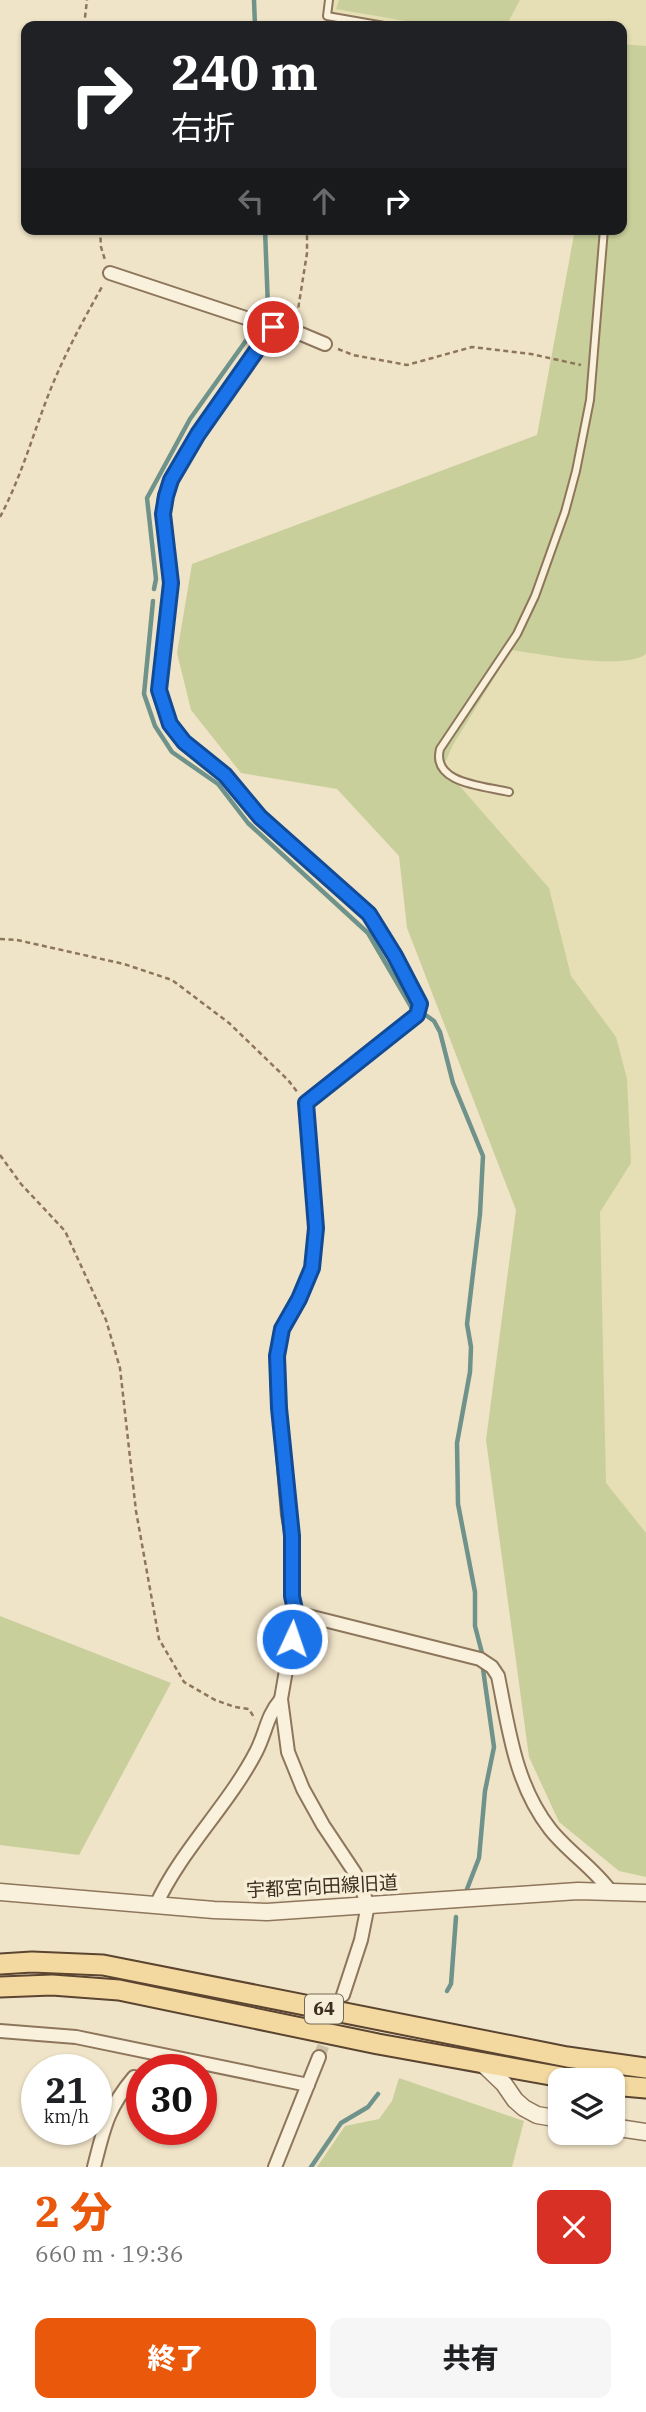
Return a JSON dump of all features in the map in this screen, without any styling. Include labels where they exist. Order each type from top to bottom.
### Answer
[{"type":"main road","name":"64","points":[[0,1964],[32,1962],[103,1965],[567,2057],[646,2068]]},
{"type":"main road","name":"64","points":[[0,1987],[52,1985],[119,1990],[548,2075]]},
{"type":"main road","points":[[625,2086],[646,2088]]},
{"type":"street","points":[[110,273],[273,327],[294,331],[325,344]]},
{"type":"street","points":[[273,327],[198,434],[171,480],[163,514],[171,583],[159,690],[170,724],[184,742],[225,775],[260,817],[369,914],[420,1004],[417,1015],[306,1103],[316,1228],[312,1268],[282,1329],[277,1356],[288,1515],[292,1536],[292,1596],[296,1614],[281,1699],[288,1752],[303,1789],[355,1873],[368,1905],[362,1940],[343,1995]]},
{"type":"street","points":[[296,1614],[480,1660],[492,1667],[498,1676],[514,1758],[524,1786],[550,1829],[611,1892]]},
{"type":"street","points":[[156,1905],[165,1885],[223,1805],[257,1751],[270,1713],[281,1699]]},
{"type":"street","name":"宇都宮向田線旧道","points":[[0,1892],[267,1912],[578,1891],[646,1893]]},
{"type":"street","points":[[0,2031],[76,2037],[308,2084]]},
{"type":"street","points":[[275,2167],[319,2057]]},
{"type":"street","points":[[482,2063],[524,2108],[548,2117]]},
{"type":"street","points":[[94,2167],[108,2113],[126,2087]]},
{"type":"street","points":[[625,2129],[646,2132]]},
{"type":"lane","points":[[329,0],[327,16],[356,21]]},
{"type":"lane","points":[[509,792],[452,778],[441,768],[438,759],[440,749],[517,634],[535,596],[565,512],[590,400],[604,235]]},
{"type":"path","points":[[85,21],[87,0]]},
{"type":"path","points":[[0,517],[10,498],[54,381],[81,324],[110,273],[101,247],[100,235]]},
{"type":"path","points":[[294,331],[307,253],[307,235]]},
{"type":"path","points":[[325,344],[353,355],[407,365],[472,347],[531,354],[593,368]]},
{"type":"path","points":[[0,939],[17,940],[124,964],[172,980],[248,1040],[288,1080],[306,1103]]},
{"type":"path","points":[[0,1155],[21,1184],[65,1231],[106,1320],[120,1368],[136,1511],[159,1639],[184,1682],[215,1700],[249,1709],[262,1733]]},
{"type":"shaded area","points":[[330,0],[646,0],[646,1702],[533,1238],[443,767],[453,745],[619,235],[627,235],[627,21],[331,21]]},
{"type":"green space","points":[[339,0],[520,0],[509,21],[406,21],[336,9]]},
{"type":"green space","points":[[627,44],[646,46],[646,654],[635,659],[601,661],[511,650],[453,745],[443,767],[549,888],[571,976],[616,1037],[627,1079],[631,1163],[600,1212],[606,1483],[646,1533],[646,1877],[619,1871],[559,1822],[529,1757],[486,1440],[516,1210],[407,928],[399,856],[337,789],[241,773],[191,710],[177,653],[192,564],[537,435],[574,235],[627,235]]},
{"type":"green space","points":[[0,1616],[171,1683],[79,1855],[0,1845]]},
{"type":"green space","points":[[399,2078],[524,2121],[512,2167],[317,2167],[345,2126],[379,2119],[392,2101]]},
{"type":"waterway","points":[[254,0],[255,21]]},
{"type":"waterway","points":[[263,316],[268,308],[265,235]]},
{"type":"waterway","points":[[154,589],[156,579],[147,498],[190,419],[255,328]]},
{"type":"waterway","points":[[153,601],[144,694],[155,726],[172,752],[218,784],[248,823],[368,933],[413,1010]]},
{"type":"waterway","points":[[427,1016],[434,1021],[440,1032],[453,1083],[483,1156],[480,1214],[467,1324],[471,1347],[470,1372],[457,1443],[458,1504],[475,1592],[475,1626],[482,1653]]},
{"type":"waterway","points":[[467,1889],[479,1858],[485,1791],[494,1747],[483,1669]]},
{"type":"waterway","points":[[447,1991],[451,1984],[456,1917]]},
{"type":"waterway","points":[[311,2167],[341,2123],[368,2107],[378,2094]]},
{"type":"tunnel","points":[[319,2057],[343,1995]]},
{"type":"route","points":[[273,327],[198,434],[171,480],[163,514],[171,583],[159,690],[170,724],[184,742],[225,775],[260,817],[369,914],[420,1004],[417,1015],[306,1103],[316,1228],[312,1268],[282,1329],[277,1356],[279,1408],[292,1536],[292,1596],[296,1614],[292,1639]]}]
